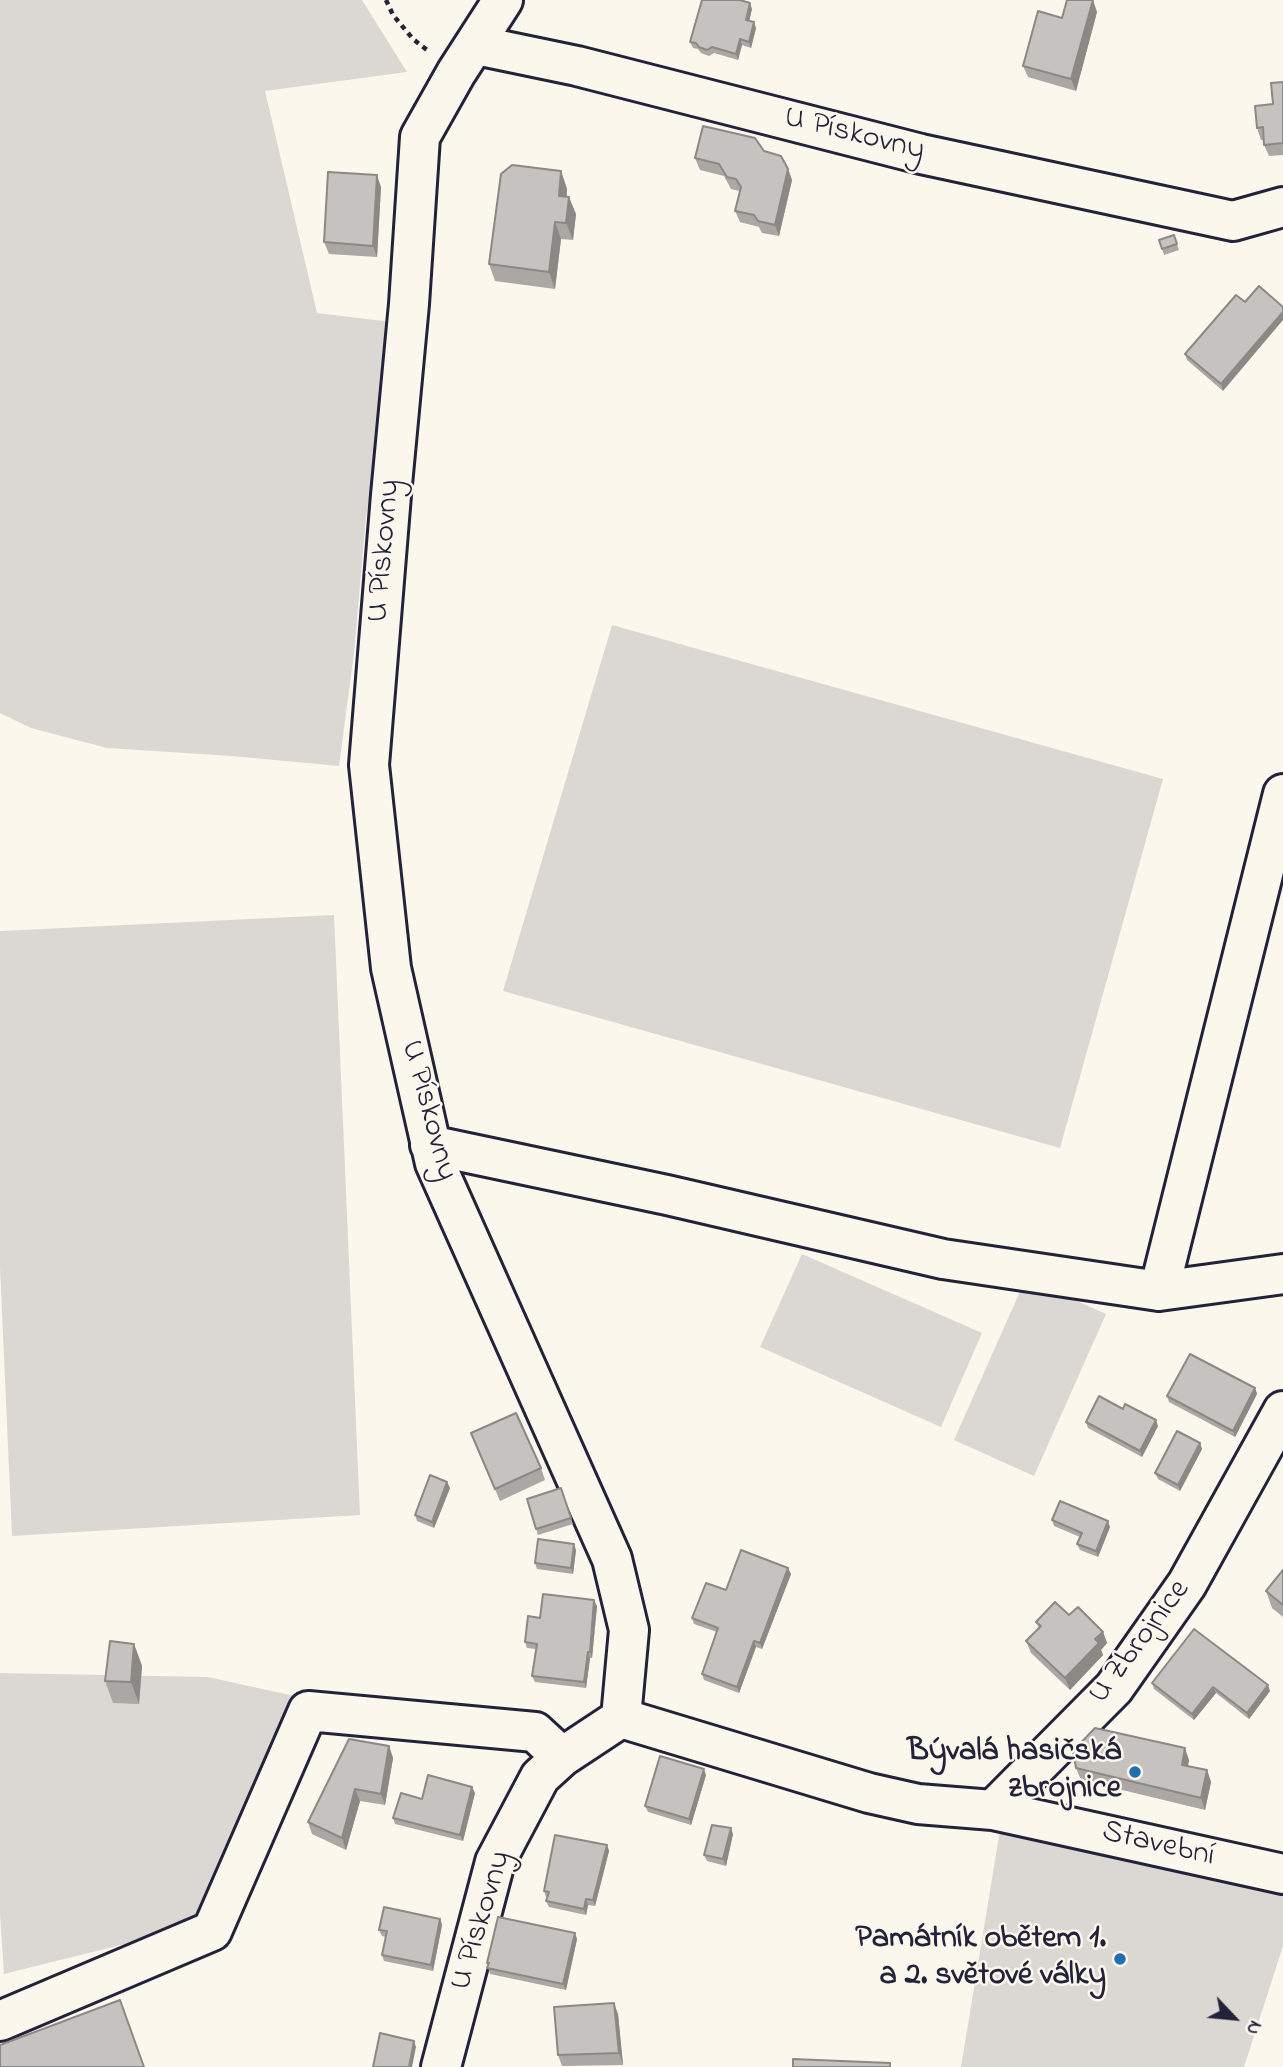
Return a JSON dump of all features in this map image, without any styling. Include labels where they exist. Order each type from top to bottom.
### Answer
[{"type":"street","name":"U Pískovny","points":[[441,2067],[495,1862],[540,1777],[562,1757],[621,1718],[629,1630],[612,1559],[441,1176],[430,1145],[391,968],[369,765],[389,509],[409,304],[420,137],[503,0]]},
{"type":"street","name":"U Pískovny","points":[[466,59],[577,66],[922,154],[1233,221],[1283,207]]},
{"type":"street","points":[[1158,1291],[1283,794]]},
{"type":"street","points":[[430,1145],[667,1195],[943,1259],[1158,1291],[1283,1274]]},
{"type":"street","name":"U Zbrojnice","points":[[993,1810],[1114,1688],[1187,1584],[1283,1411]]},
{"type":"street","points":[[0,2021],[212,1931],[308,1711],[536,1732],[562,1757]]},
{"type":"street","points":[[621,1718],[869,1793],[918,1804],[993,1810]]},
{"type":"street","name":"Stavební","points":[[993,1810],[1283,1874]]},
{"type":"path","points":[[386,0],[393,15],[413,39],[466,59]]},
{"type":"shaded area","points":[[0,0],[362,0],[407,72],[265,91],[317,313],[400,323],[366,517],[354,653],[339,766],[107,748],[31,728],[0,713]]},
{"type":"shaded area","points":[[612,625],[1163,779],[1060,1148],[503,991]]},
{"type":"shaded area","points":[[334,915],[360,1515],[12,1536],[0,1267],[0,931]]},
{"type":"shaded area","points":[[802,1254],[982,1333],[941,1427],[760,1347]]},
{"type":"shaded area","points":[[1026,1278],[1106,1314],[1034,1476],[954,1440]]},
{"type":"shaded area","points":[[0,1673],[208,1677],[294,1696],[201,1925],[4,1974],[0,1914]]},
{"type":"shaded area","points":[[1001,1824],[1283,1884],[1283,1946],[1244,2067],[961,2067]]},
{"type":"building","points":[[702,0],[740,0],[750,3],[746,20],[754,22],[749,42],[740,39],[736,54],[712,47],[707,50],[690,42]]},
{"type":"building","points":[[1067,0],[1093,0],[1071,79],[1023,66],[1038,11],[1062,18]]},
{"type":"building","points":[[1283,82],[1283,143],[1264,145],[1263,127],[1257,128],[1255,106],[1273,104],[1271,83]]},
{"type":"building","points":[[703,126],[755,138],[764,151],[781,156],[788,169],[775,225],[758,221],[754,215],[735,211],[741,187],[736,179],[727,177],[719,164],[695,158]]},
{"type":"building","points":[[512,165],[561,171],[559,196],[569,197],[566,223],[555,222],[549,272],[489,264],[501,174]]},
{"type":"building","points":[[328,172],[377,175],[373,246],[324,242]]},
{"type":"building","points":[[1174,235],[1177,244],[1162,249],[1159,240]]},
{"type":"building","points":[[1259,286],[1283,307],[1283,312],[1221,384],[1185,354],[1236,295],[1245,302]]},
{"type":"building","points":[[1190,1354],[1255,1388],[1233,1431],[1167,1396]]},
{"type":"building","points":[[1099,1396],[1123,1409],[1125,1404],[1156,1420],[1140,1451],[1086,1422]]},
{"type":"building","points":[[516,1413],[541,1468],[495,1489],[471,1433]]},
{"type":"building","points":[[1177,1431],[1200,1443],[1178,1485],[1155,1473]]},
{"type":"building","points":[[430,1475],[447,1482],[432,1522],[415,1515]]},
{"type":"building","points":[[561,1488],[571,1518],[536,1529],[527,1499]]},
{"type":"building","points":[[1060,1501],[1108,1521],[1096,1551],[1077,1544],[1082,1533],[1052,1520]]},
{"type":"building","points":[[538,1539],[574,1544],[571,1568],[535,1563]]},
{"type":"building","points":[[741,1550],[788,1568],[760,1643],[754,1641],[737,1687],[702,1674],[718,1628],[692,1618],[706,1583],[726,1590]]},
{"type":"building","points":[[1283,1570],[1283,1605],[1266,1591]]},
{"type":"building","points":[[543,1594],[594,1600],[590,1652],[584,1682],[532,1676],[537,1644],[525,1642],[528,1616],[540,1618]]},
{"type":"building","points":[[1055,1602],[1069,1615],[1078,1607],[1103,1632],[1095,1639],[1099,1643],[1065,1678],[1026,1641],[1041,1626],[1036,1622]]},
{"type":"building","points":[[1194,1629],[1268,1685],[1247,1713],[1213,1687],[1192,1714],[1152,1683]]},
{"type":"building","points":[[110,1641],[134,1644],[131,1682],[105,1681]]},
{"type":"building","points":[[1095,1728],[1185,1748],[1182,1765],[1207,1770],[1201,1798],[1076,1768],[1073,1751]]},
{"type":"building","points":[[349,1739],[389,1746],[381,1794],[355,1789],[342,1838],[308,1822]]},
{"type":"building","points":[[660,1756],[704,1769],[689,1819],[645,1806]]},
{"type":"building","points":[[428,1775],[472,1787],[460,1835],[393,1818],[401,1793],[422,1799]]},
{"type":"building","points":[[712,1825],[731,1828],[723,1859],[704,1855]]},
{"type":"building","points":[[555,1835],[607,1845],[593,1900],[586,1899],[584,1909],[546,1901],[549,1892],[544,1891]]},
{"type":"building","points":[[384,1907],[440,1919],[431,1965],[382,1955],[387,1931],[379,1930]]},
{"type":"building","points":[[498,1917],[575,1933],[563,1984],[487,1968]]},
{"type":"building","points":[[120,2000],[144,2067],[0,2067],[0,2045]]},
{"type":"building","points":[[614,2003],[619,2053],[558,2055],[554,2007]]},
{"type":"building","points":[[380,2033],[414,2041],[409,2067],[373,2067]]},
{"type":"building","points":[[793,2059],[890,2063],[890,2067],[793,2067]]},
{"type":"place","name":"Bývalá hasičská zbrojnice","points":[[1135,1772]]},
{"type":"place","name":"Památník obětem 1. a 2. světové války","points":[[1120,1959]]}]
